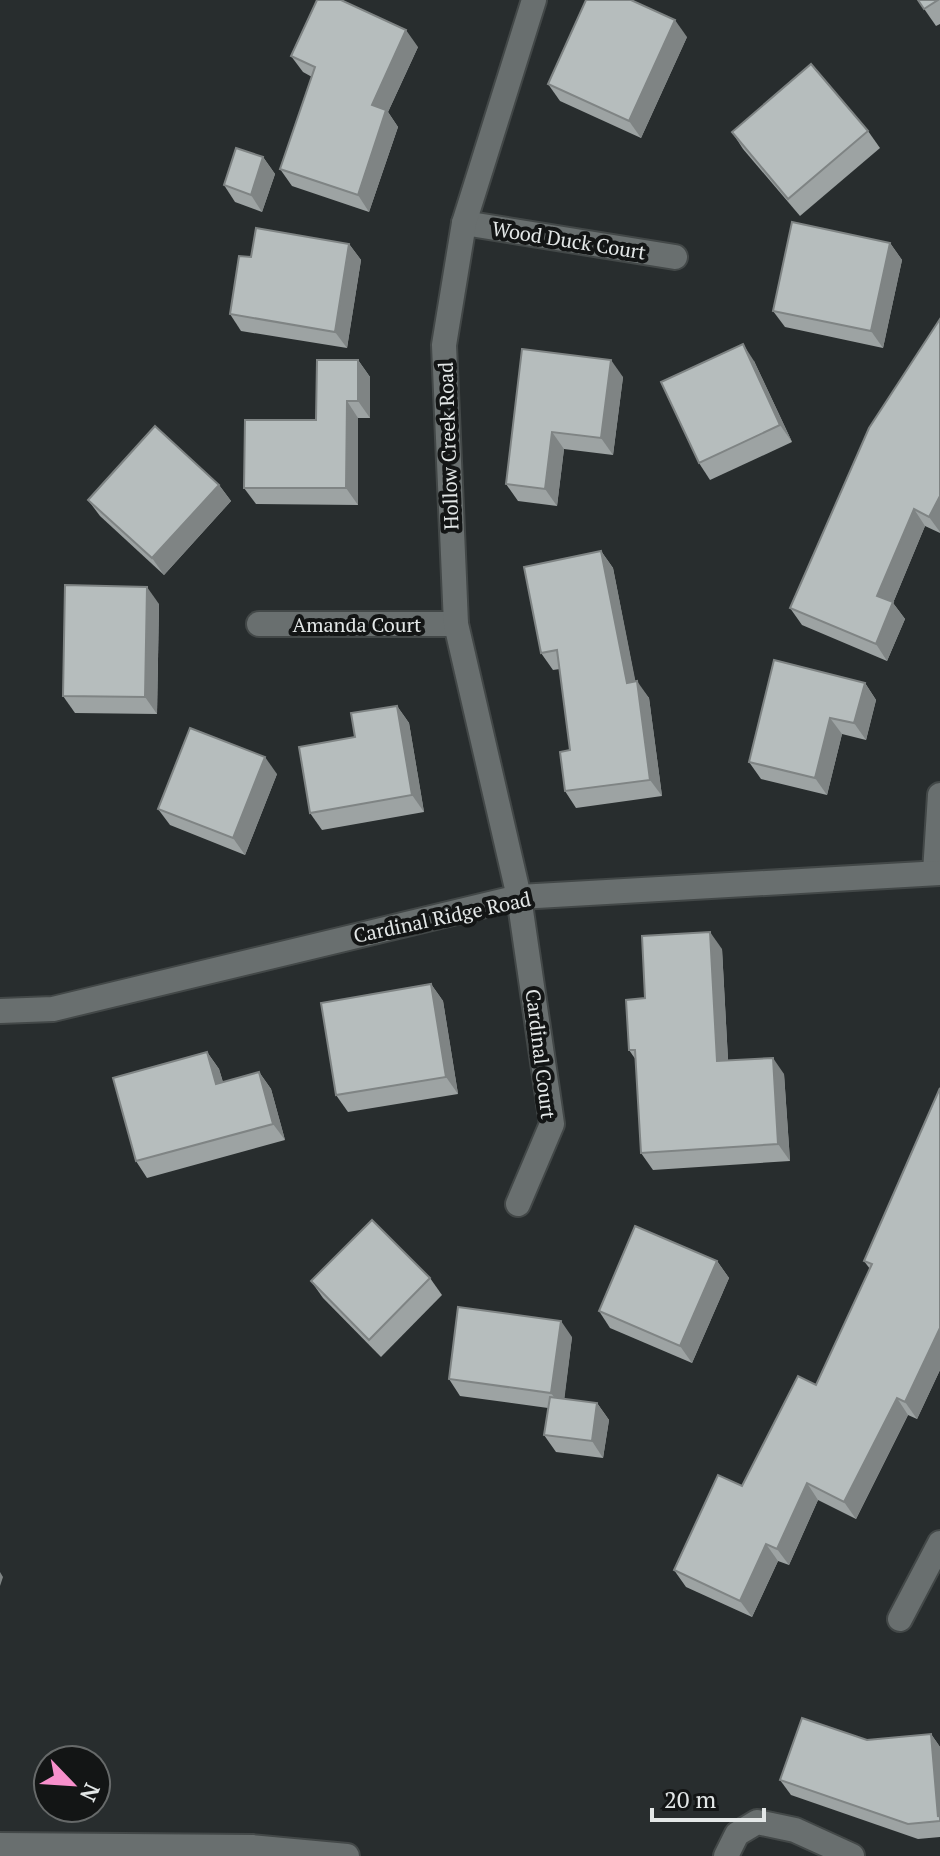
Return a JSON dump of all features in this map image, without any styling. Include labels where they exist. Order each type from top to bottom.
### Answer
[{"type":"street","name":"Hollow Creek Road","points":[[519,897],[456,624],[444,345],[464,223],[534,0]]},
{"type":"street","name":"Wood Duck Court","points":[[464,223],[675,257]]},
{"type":"street","name":"Amanda Court","points":[[259,624],[456,624]]},
{"type":"street","points":[[937,873],[940,795]]},
{"type":"street","name":"Cardinal Ridge Road","points":[[0,1011],[53,1009],[519,897],[937,873]]},
{"type":"street","name":"Cardinal Court","points":[[518,1204],[552,1124],[519,897]]},
{"type":"street","points":[[900,1619],[940,1543]]},
{"type":"street","points":[[726,1856],[737,1834],[757,1822],[795,1830],[852,1856]]},
{"type":"street","points":[[0,1845],[252,1847],[347,1856]]},
{"type":"building","points":[[317,0],[341,0],[406,30],[372,105],[386,110],[358,195],[280,169],[315,67],[291,56]]},
{"type":"building","points":[[586,0],[631,0],[675,20],[629,121],[548,84]]},
{"type":"building","points":[[918,0],[938,0],[924,9]]},
{"type":"building","points":[[811,64],[868,131],[788,199],[732,132]]},
{"type":"building","points":[[236,148],[263,157],[251,195],[224,185]]},
{"type":"building","points":[[792,222],[890,243],[871,331],[773,311]]},
{"type":"building","points":[[256,228],[349,244],[335,332],[230,314],[239,256],[251,257]]},
{"type":"building","points":[[940,319],[940,496],[929,517],[914,509],[877,596],[893,602],[876,644],[790,608],[869,428]]},
{"type":"building","points":[[743,344],[780,425],[699,463],[661,382]]},
{"type":"building","points":[[522,349],[611,360],[601,438],[552,432],[545,489],[506,484]]},
{"type":"building","points":[[317,360],[358,360],[358,401],[347,401],[346,488],[244,488],[245,420],[316,420]]},
{"type":"building","points":[[155,426],[219,485],[152,558],[88,500]]},
{"type":"building","points":[[601,551],[627,683],[637,681],[650,780],[565,791],[560,752],[570,750],[557,650],[541,653],[524,567]]},
{"type":"building","points":[[65,585],[147,587],[145,697],[63,696]]},
{"type":"building","points":[[774,660],[865,683],[854,723],[830,718],[815,778],[749,762]]},
{"type":"building","points":[[397,706],[412,795],[310,813],[299,747],[355,737],[351,713]]},
{"type":"building","points":[[190,728],[265,757],[233,838],[158,809]]},
{"type":"building","points":[[710,932],[717,1061],[773,1058],[778,1144],[641,1153],[635,1050],[629,1050],[626,1000],[645,998],[642,936]]},
{"type":"building","points":[[431,984],[446,1077],[336,1095],[321,1003]]},
{"type":"building","points":[[207,1052],[216,1084],[259,1072],[273,1124],[136,1161],[113,1078]]},
{"type":"building","points":[[940,1088],[940,1328],[905,1402],[897,1398],[844,1502],[807,1483],[777,1549],[766,1544],[740,1601],[674,1570],[718,1475],[742,1486],[798,1376],[816,1385],[872,1264],[864,1261]]},
{"type":"building","points":[[372,1220],[430,1278],[369,1340],[311,1281]]},
{"type":"building","points":[[635,1226],[717,1261],[680,1346],[599,1311]]},
{"type":"building","points":[[458,1307],[561,1321],[551,1393],[449,1379]]},
{"type":"building","points":[[550,1397],[597,1403],[592,1441],[544,1435]]},
{"type":"building","points":[[802,1718],[867,1740],[931,1734],[940,1821],[908,1824],[780,1780]]}]
